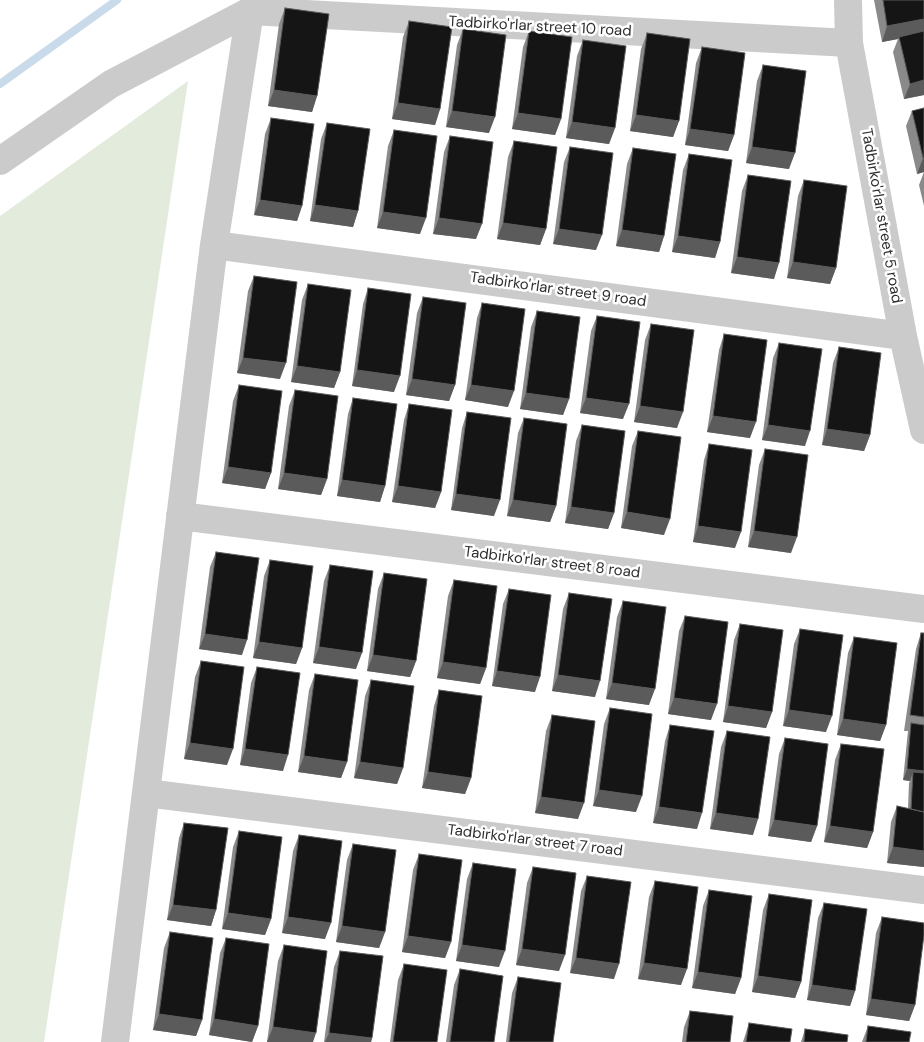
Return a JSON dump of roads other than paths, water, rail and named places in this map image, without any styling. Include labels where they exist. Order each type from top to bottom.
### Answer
[{"type":"street","name":"Tadbirko'rlar street 5 road","points":[[848,0],[849,43],[903,336],[924,430]]},
{"type":"street","name":"Tadbirko'rlar street 10 road","points":[[258,6],[849,43]]},
{"type":"street","points":[[0,161],[111,84],[258,6]]},
{"type":"street","points":[[115,1042],[214,245],[258,6]]},
{"type":"street","name":"Tadbirko'rlar street 9 road","points":[[214,245],[903,336]]},
{"type":"street","name":"Tadbirko'rlar street 8 road","points":[[180,516],[924,608]]},
{"type":"street","name":"Tadbirko'rlar street 7 road","points":[[146,793],[924,890]]},
{"type":"waterway","points":[[0,84],[117,0]]}]
